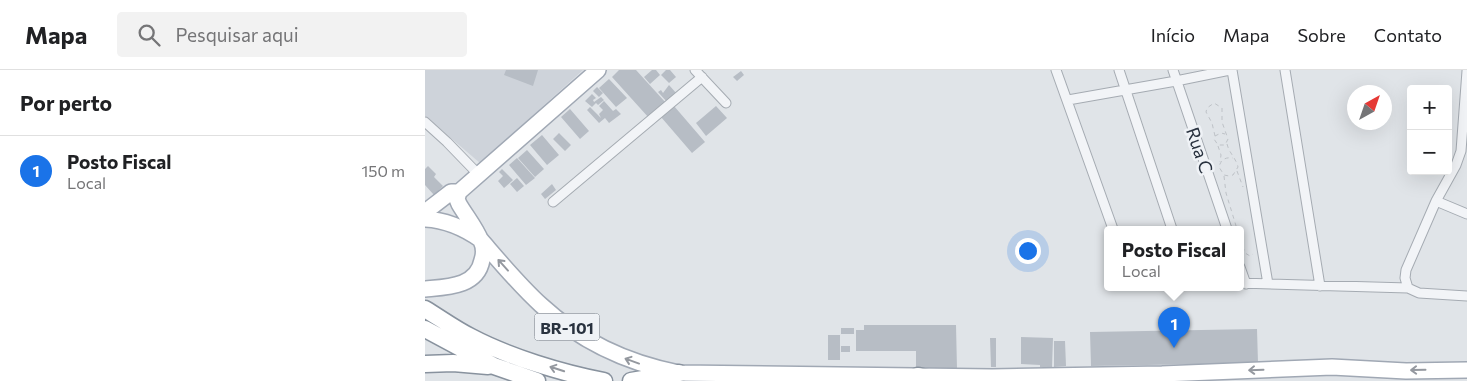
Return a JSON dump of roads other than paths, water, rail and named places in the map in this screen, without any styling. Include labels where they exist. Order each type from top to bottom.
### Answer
[{"type":"highway","name":"BR-101","points":[[425,309],[472,338],[523,359],[577,376],[604,381]]},
{"type":"highway","points":[[425,329],[494,366],[537,381]]},
{"type":"highway","points":[[425,364],[453,363],[494,366]]},
{"type":"highway","points":[[631,381],[679,373]]},
{"type":"highway","points":[[917,376],[937,381]]},
{"type":"main road","points":[[425,290],[465,283],[480,268],[483,257],[481,240],[459,204],[457,199],[459,192],[598,70]]},
{"type":"main road","points":[[425,212],[451,192],[459,192]]},
{"type":"main road","points":[[425,219],[455,225],[481,240]]},
{"type":"main road","name":"BR-101","points":[[481,240],[539,304],[580,335],[627,359],[679,373]]},
{"type":"main road","points":[[679,373],[1073,376],[1331,367],[1407,371],[1467,370]]},
{"type":"street","points":[[1056,70],[1112,226]]},
{"type":"street","points":[[1119,70],[1171,226]]},
{"type":"street","name":"Rua C","points":[[1173,70],[1226,226]]},
{"type":"street","points":[[1068,100],[1231,70],[1268,284]]},
{"type":"street","points":[[1285,70],[1319,286]]},
{"type":"street","points":[[1408,288],[1405,278],[1406,270],[1436,201],[1456,165],[1461,150],[1467,72]]},
{"type":"street","points":[[553,202],[699,74],[726,103]]},
{"type":"street","points":[[425,122],[478,175]]},
{"type":"street","points":[[1436,201],[1467,214]]},
{"type":"street","points":[[1244,283],[1408,288],[1419,293],[1467,296]]},
{"type":"place","name":"Posto Fiscal","points":[[1174,348]]}]
